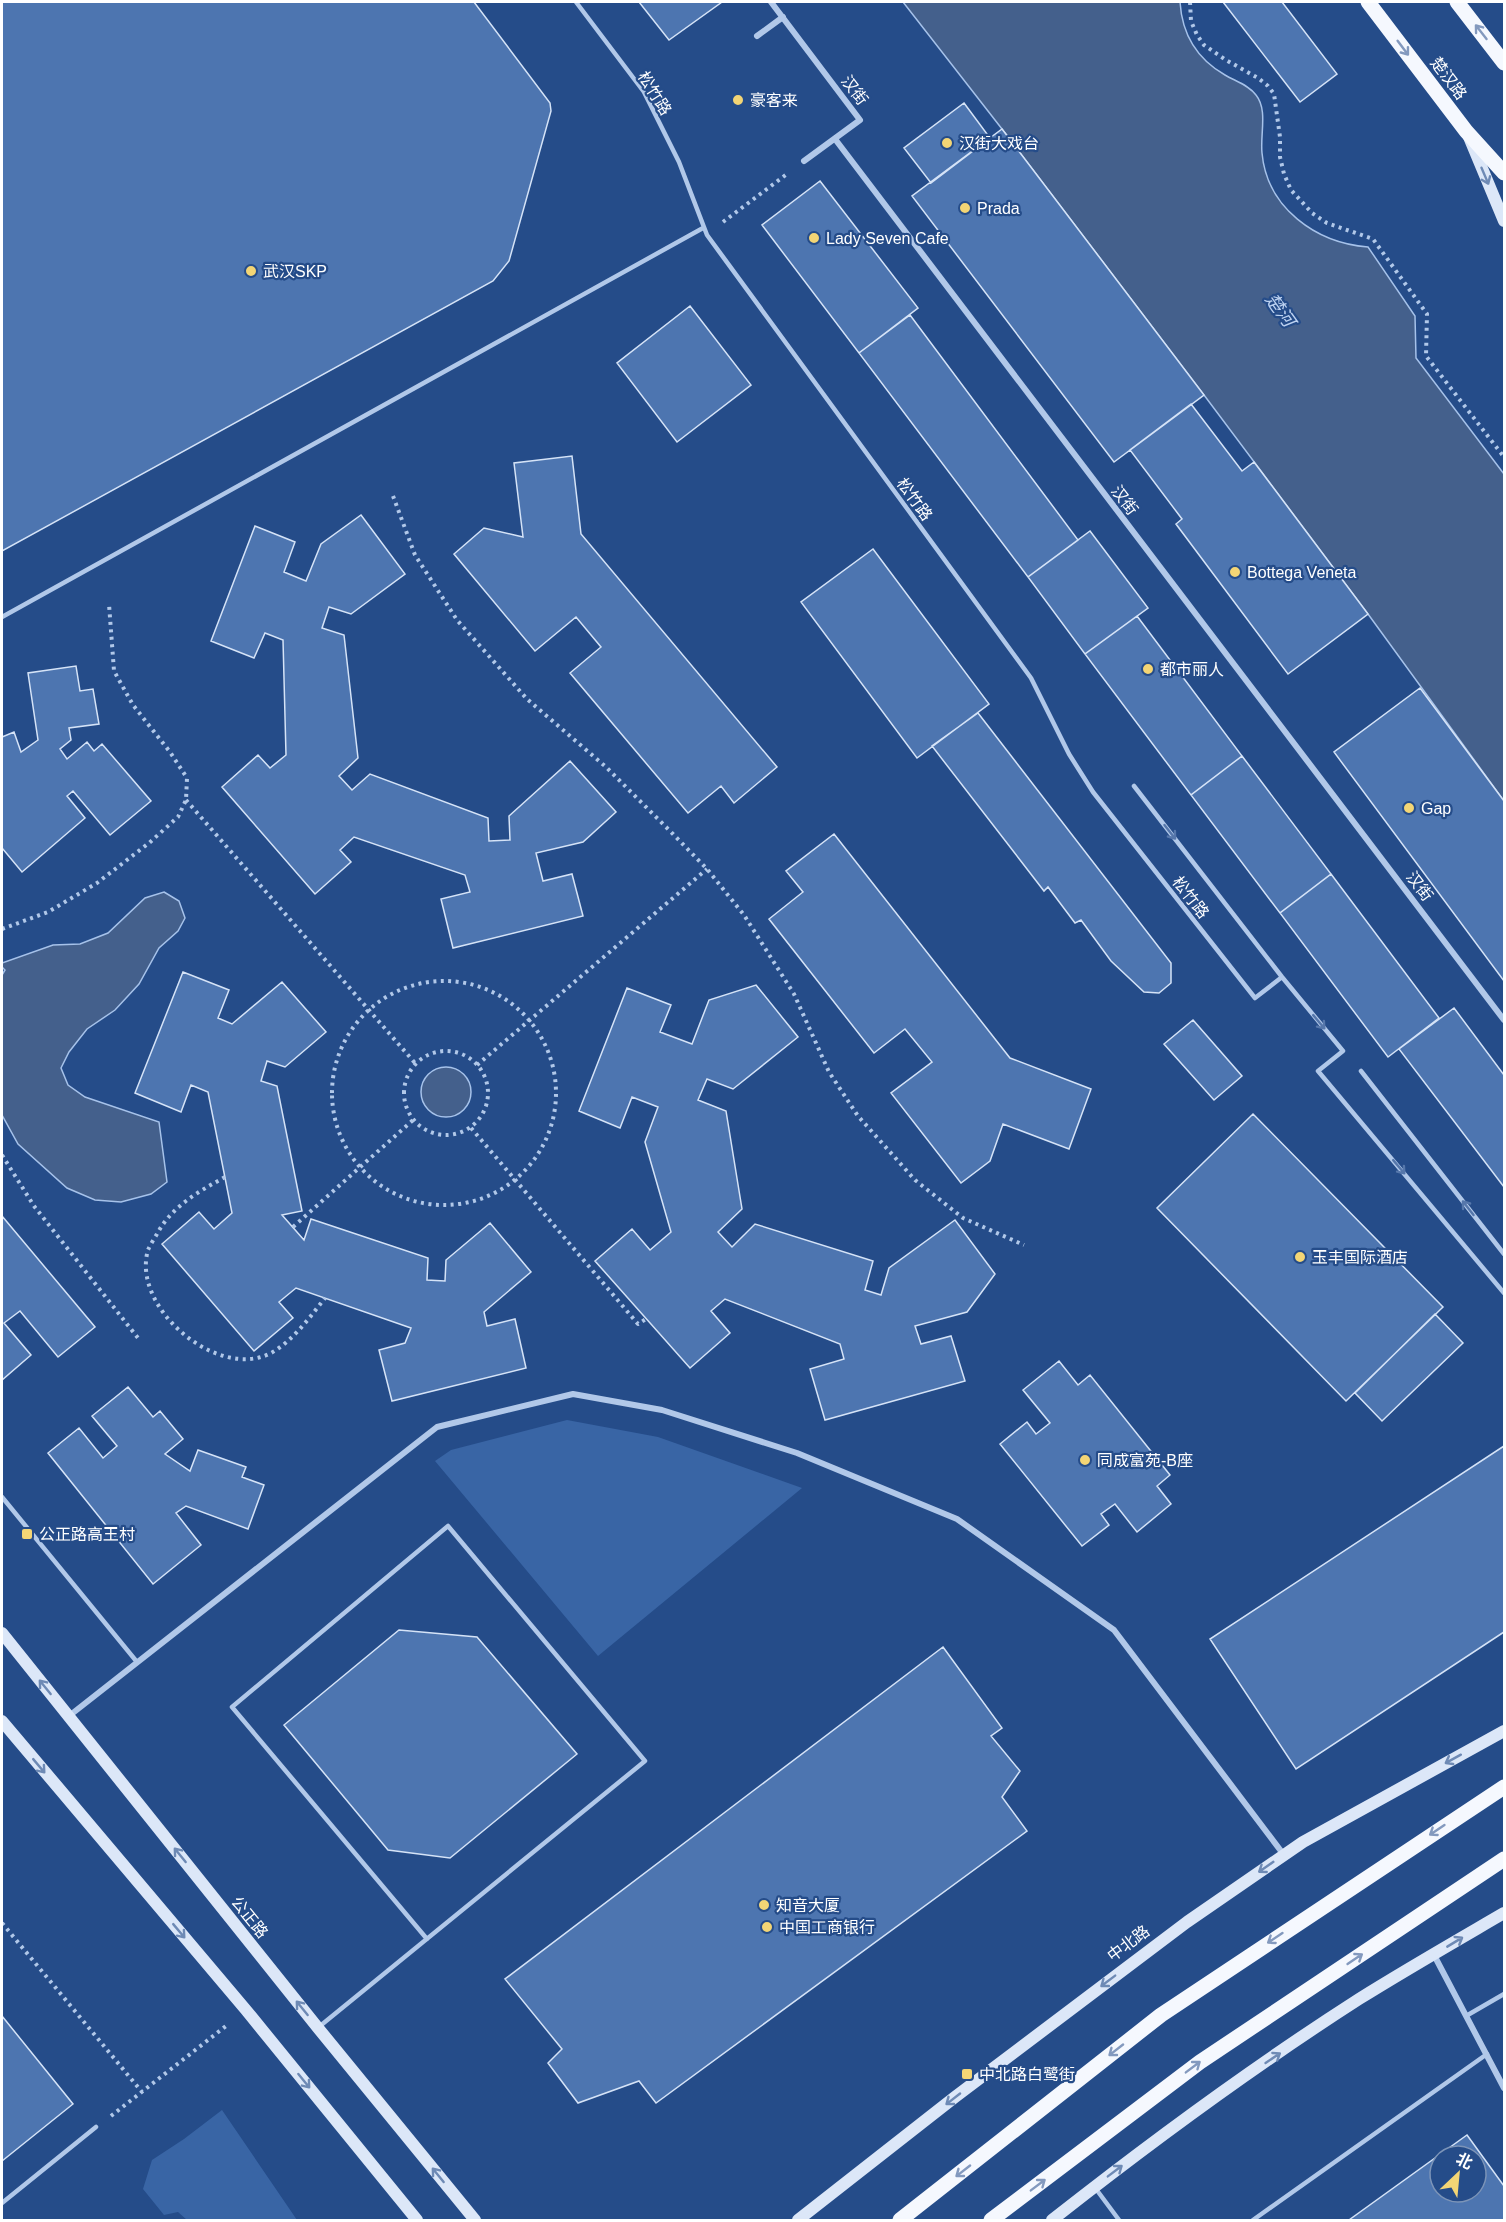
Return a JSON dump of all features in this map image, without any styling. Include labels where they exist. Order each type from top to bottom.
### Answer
[{"type":"main road","name":"楚汉路","points":[[1368,2],[1466,131],[1504,173]]},
{"type":"main road","points":[[1457,2],[1504,63]]},
{"type":"main road","points":[[1466,131],[1504,221]]},
{"type":"main road","name":"公正路","points":[[2,1633],[475,2220]]},
{"type":"main road","points":[[2,1721],[246,2010],[417,2220]]},
{"type":"main road","name":"中北路","points":[[798,2220],[955,2097],[1187,1922],[1303,1842],[1504,1731]]},
{"type":"main road","points":[[900,2220],[1161,2014],[1504,1787]]},
{"type":"main road","points":[[991,2220],[1200,2062],[1504,1859]]},
{"type":"main road","points":[[1052,2220],[1182,2120],[1251,2072],[1359,1999],[1504,1913]]},
{"type":"street","name":"汉街","points":[[771,2],[860,120],[835,139],[1504,1020]]},
{"type":"street","points":[[757,36],[783,17]]},
{"type":"street","points":[[804,161],[835,139]]},
{"type":"street","points":[[68,1716],[437,1427],[573,1394],[662,1410],[797,1453],[957,1519],[1114,1630],[1284,1855]]},
{"type":"street","points":[[1434,1955],[1504,2088]]},
{"type":"lane","name":"松竹路","points":[[576,2],[644,92],[679,162],[707,235],[1031,678],[1069,754],[1093,792],[1255,999],[1282,977]]},
{"type":"lane","points":[[2,617],[703,228]]},
{"type":"lane","points":[[1134,786],[1282,977],[1343,1051],[1318,1071],[1504,1293]]},
{"type":"lane","points":[[1361,1071],[1504,1254]]},
{"type":"lane","points":[[2,1497],[137,1662]]},
{"type":"lane","points":[[318,2028],[427,1939],[645,1761],[448,1526],[231,1707],[427,1939]]},
{"type":"lane","points":[[1466,2016],[1504,1994]]},
{"type":"lane","points":[[1253,2220],[1487,2054]]},
{"type":"lane","points":[[2,2203],[96,2127]]},
{"type":"lane","points":[[1094,2187],[1119,2220]]},
{"type":"path","points":[[1190,2],[1191,21],[1204,45],[1258,78],[1274,94],[1280,137],[1280,157],[1291,189],[1312,213],[1327,223],[1373,239],[1427,314],[1426,356],[1504,457]]},
{"type":"path","points":[[707,235],[804,161]]},
{"type":"path","points":[[393,496],[415,555],[457,620],[527,699],[606,767],[707,869],[744,915],[794,994],[829,1072],[858,1116],[915,1180],[947,1206],[963,1218],[1024,1245]]},
{"type":"path","points":[[2,929],[48,912],[97,883],[149,843],[178,817],[186,800],[187,778],[133,705],[114,671],[109,604]]},
{"type":"path","points":[[186,800],[415,1063]]},
{"type":"path","points":[[477,1065],[707,869]]},
{"type":"path","points":[[437,981],[467,983],[494,993],[519,1010],[529,1021],[538,1032],[550,1056],[556,1083],[556,1110],[549,1136],[536,1160],[514,1181],[495,1194],[469,1203],[442,1206],[415,1202],[390,1192],[368,1176],[350,1156],[337,1129],[332,1100],[333,1071],[343,1043],[360,1019],[381,999],[408,987],[437,981]]},
{"type":"path","points":[[440,1051],[467,1056],[477,1065],[485,1077],[489,1090],[487,1105],[481,1118],[471,1128],[458,1134],[444,1136],[430,1133],[413,1120],[403,1101],[403,1088],[407,1074],[415,1063],[427,1055],[440,1051]]},
{"type":"path","points":[[293,1227],[413,1120]]},
{"type":"path","points":[[471,1128],[638,1324],[646,1319]]},
{"type":"path","points":[[2,1155],[34,1206],[138,1338]]},
{"type":"path","points":[[225,1177],[187,1199],[164,1221],[148,1250],[146,1277],[155,1301],[164,1316],[199,1345],[228,1357],[251,1360],[271,1353],[292,1336],[325,1298]]},
{"type":"path","points":[[2,1923],[142,2092]]},
{"type":"path","points":[[96,2127],[246,2010]]},
{"type":"shaded area","points":[[567,1420],[658,1437],[802,1488],[598,1656],[435,1461],[451,1450]]},
{"type":"shaded area","points":[[222,2110],[297,2220],[187,2220],[178,2212],[164,2215],[143,2189],[152,2160]]},
{"type":"water","name":"楚河","points":[[903,2],[1180,2],[1184,25],[1199,53],[1215,69],[1246,86],[1256,95],[1263,115],[1262,153],[1266,173],[1273,190],[1297,219],[1313,230],[1349,244],[1368,247],[1415,316],[1416,358],[1504,474],[1504,801],[1204,395]]},
{"type":"water","points":[[164,892],[179,901],[185,918],[178,931],[159,948],[139,984],[115,1010],[87,1029],[69,1052],[61,1068],[68,1085],[85,1097],[159,1122],[167,1182],[151,1194],[121,1202],[95,1200],[67,1188],[18,1144],[2,1115],[2,975],[5,970],[2,963],[53,945],[80,944],[108,933],[145,898]]},
{"type":"water","points":[[441,1067],[451,1067],[464,1074],[471,1087],[471,1097],[464,1110],[451,1117],[441,1117],[432,1113],[425,1106],[421,1097],[421,1087],[425,1078],[432,1071]]},
{"type":"building","name":"武汉SKP","points":[[2,2],[474,2],[550,103],[551,111],[509,261],[493,281],[2,551]]},
{"type":"building","points":[[639,2],[722,2],[669,40]]},
{"type":"building","points":[[1223,2],[1282,2],[1337,74],[1300,102]]},
{"type":"building","name":"汉街大戏台","points":[[964,103],[990,138],[931,183],[904,148]]},
{"type":"building","points":[[1002,129],[1204,395],[1114,462],[912,196]]},
{"type":"building","points":[[820,181],[918,308],[859,353],[762,225]]},
{"type":"building","points":[[690,306],[751,385],[677,442],[617,363]]},
{"type":"building","points":[[910,315],[1078,540],[1028,577],[859,353]]},
{"type":"building","points":[[1191,404],[1242,471],[1254,462],[1368,614],[1288,674],[1176,524],[1182,519],[1130,450]]},
{"type":"building","points":[[572,456],[581,534],[777,767],[734,803],[721,786],[688,813],[570,673],[601,647],[576,617],[535,651],[454,554],[484,528],[523,537],[514,463]]},
{"type":"building","points":[[361,515],[405,574],[351,614],[329,607],[322,628],[344,635],[358,758],[339,776],[352,790],[370,774],[488,818],[489,841],[510,840],[509,816],[570,761],[616,812],[583,842],[536,853],[543,881],[572,874],[583,916],[453,948],[441,899],[470,892],[465,875],[354,837],[340,850],[351,862],[315,894],[222,787],[258,755],[270,768],[286,755],[283,640],[265,633],[254,658],[211,641],[255,526],[295,542],[284,572],[306,581],[321,544]]},
{"type":"building","points":[[1090,531],[1148,608],[1085,654],[1028,577]]},
{"type":"building","points":[[873,549],[989,704],[917,758],[801,602]]},
{"type":"building","points":[[1137,616],[1242,756],[1191,795],[1085,654]]},
{"type":"building","points":[[76,666],[80,691],[93,689],[99,724],[69,728],[71,740],[60,749],[67,759],[87,742],[94,751],[102,744],[151,801],[110,835],[73,791],[67,796],[85,818],[22,872],[2,848],[2,737],[14,732],[21,752],[38,740],[28,673]]},
{"type":"building","points":[[1420,688],[1504,801],[1504,981],[1334,752]]},
{"type":"building","points":[[978,713],[1171,963],[1171,983],[1159,993],[1144,992],[1111,961],[1081,920],[1075,923],[1048,887],[1044,891],[932,746]]},
{"type":"building","points":[[1242,756],[1331,874],[1280,913],[1191,795]]},
{"type":"building","points":[[834,834],[1010,1058],[1091,1089],[1069,1149],[1003,1124],[990,1161],[961,1183],[891,1093],[932,1062],[905,1029],[874,1053],[769,919],[803,892],[786,871]]},
{"type":"building","points":[[1331,874],[1439,1018],[1388,1057],[1280,913]]},
{"type":"building","points":[[183,972],[229,990],[218,1018],[232,1024],[282,982],[326,1032],[285,1067],[267,1061],[261,1081],[277,1086],[302,1211],[282,1215],[304,1240],[311,1219],[428,1258],[427,1280],[445,1281],[446,1260],[490,1223],[531,1272],[484,1312],[487,1326],[515,1319],[526,1368],[392,1401],[379,1350],[405,1343],[411,1328],[296,1288],[279,1302],[293,1318],[254,1351],[162,1244],[199,1212],[214,1229],[232,1213],[208,1092],[191,1085],[181,1112],[135,1093]]},
{"type":"building","points":[[756,985],[798,1037],[733,1089],[707,1079],[698,1100],[726,1111],[742,1209],[718,1232],[732,1247],[755,1224],[873,1261],[865,1290],[881,1295],[889,1268],[955,1220],[995,1274],[967,1312],[915,1326],[921,1344],[951,1336],[965,1381],[825,1420],[810,1369],[844,1359],[840,1344],[725,1299],[711,1311],[730,1333],[690,1368],[595,1261],[632,1229],[650,1250],[671,1232],[645,1142],[658,1107],[632,1097],[620,1128],[579,1111],[627,988],[671,1005],[660,1032],[692,1044],[709,1000]]},
{"type":"building","points":[[1454,1008],[1504,1075],[1504,1187],[1399,1049]]},
{"type":"building","points":[[1193,1020],[1242,1076],[1214,1100],[1164,1044]]},
{"type":"building","name":"玉丰国际酒店","points":[[1253,1114],[1443,1307],[1346,1401],[1157,1208]]},
{"type":"building","points":[[2,1216],[95,1327],[58,1357],[20,1311],[4,1323],[31,1355],[2,1380]]},
{"type":"building","points":[[1435,1314],[1463,1343],[1382,1421],[1355,1393]]},
{"type":"building","name":"同成富苑-B座","points":[[1059,1361],[1078,1385],[1090,1375],[1170,1475],[1157,1486],[1171,1504],[1137,1532],[1115,1504],[1101,1514],[1109,1525],[1082,1546],[1000,1444],[1027,1422],[1036,1434],[1050,1423],[1023,1390]]},
{"type":"building","points":[[128,1387],[153,1417],[160,1411],[183,1439],[165,1454],[190,1471],[198,1450],[246,1467],[242,1477],[264,1485],[248,1529],[186,1506],[176,1513],[201,1545],[153,1584],[48,1453],[79,1428],[103,1458],[117,1446],[92,1416]]},
{"type":"building","points":[[1504,1446],[1504,1632],[1296,1769],[1210,1639]]},
{"type":"building","points":[[399,1630],[477,1637],[577,1754],[450,1858],[388,1850],[284,1725]]},
{"type":"building","name":"知音大厦","points":[[943,1647],[1002,1728],[991,1736],[1020,1771],[1002,1797],[1027,1831],[656,2103],[639,2081],[578,2103],[548,2063],[562,2049],[505,1979]]},
{"type":"building","points":[[2,2016],[73,2104],[2,2161]]},
{"type":"building","points":[[1467,2135],[1474,2144],[1455,2144]]},
{"type":"building","points":[[1428,2163],[1428,2204],[1488,2204],[1488,2164],[1504,2186],[1504,2220],[1349,2220]]},
{"type":"place","name":"豪客来","points":[[738,100]]},
{"type":"place","name":"汉街大戏台","points":[[947,143]]},
{"type":"place","name":"Prada","points":[[965,208]]},
{"type":"place","name":"Lady Seven Cafe","points":[[814,238]]},
{"type":"place","name":"武汉SKP","points":[[251,271]]},
{"type":"place","name":"Bottega Veneta","points":[[1235,572]]},
{"type":"place","name":"都市丽人","points":[[1148,669]]},
{"type":"place","name":"Gap","points":[[1409,808]]},
{"type":"place","name":"玉丰国际酒店","points":[[1300,1257]]},
{"type":"place","name":"同成富苑-B座","points":[[1085,1460]]},
{"type":"place","name":"公正路高王村","points":[[27,1534]]},
{"type":"place","name":"知音大厦","points":[[764,1905]]},
{"type":"place","name":"中国工商银行","points":[[767,1927]]},
{"type":"place","name":"中北路白鹭街","points":[[967,2074]]}]
